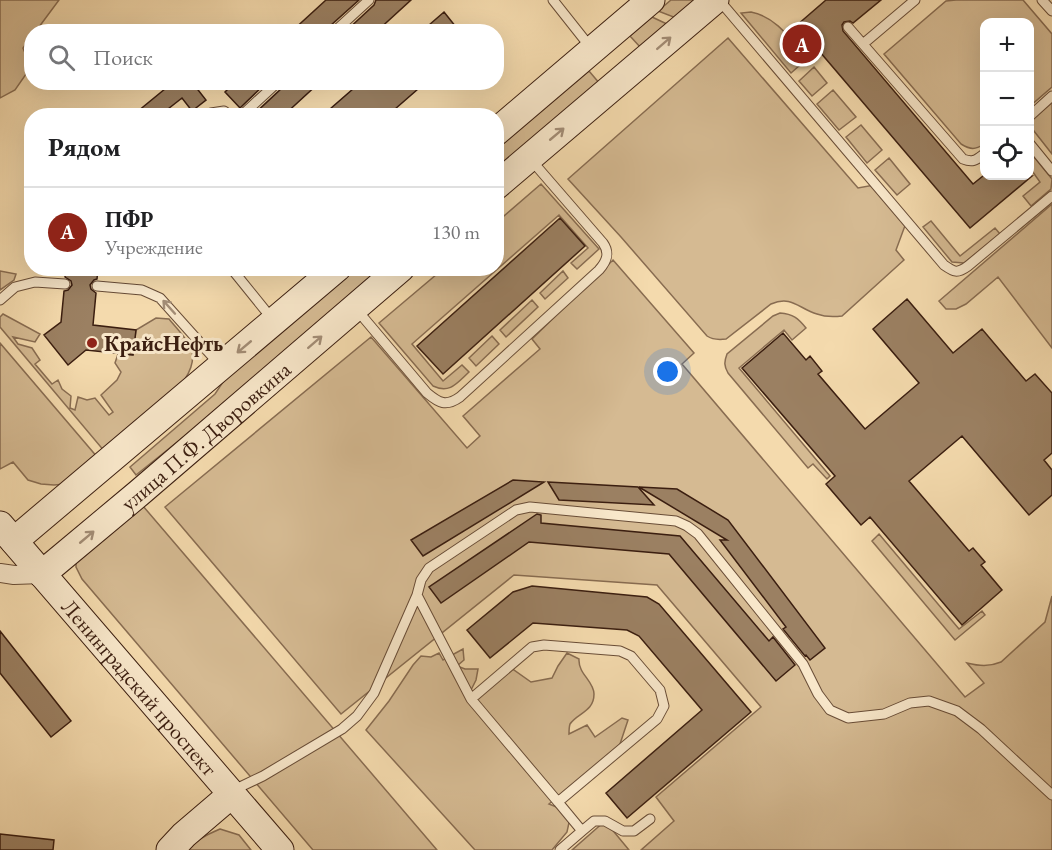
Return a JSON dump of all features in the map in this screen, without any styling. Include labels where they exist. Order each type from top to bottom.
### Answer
[{"type":"street","points":[[504,125],[651,0]]},
{"type":"street","points":[[504,179],[717,0]]},
{"type":"street","points":[[593,49],[619,81]]},
{"type":"street","name":"улица П.Ф. Дворовкина","points":[[5,539],[222,366],[328,276]]},
{"type":"street","name":"улица П.Ф. Дворовкина","points":[[42,574],[392,276]]},
{"type":"street","name":"Ленинградский проспект","points":[[5,539],[42,574],[280,850]]},
{"type":"street","points":[[0,573],[42,574]]},
{"type":"street","points":[[170,850],[232,794]]},
{"type":"lane","points":[[343,24],[369,0]]},
{"type":"lane","points":[[553,0],[593,49]]},
{"type":"lane","points":[[717,0],[944,265],[955,272],[968,266],[1052,196]]},
{"type":"lane","points":[[863,44],[915,0]]},
{"type":"lane","points":[[1042,0],[1052,11]]},
{"type":"lane","points":[[848,27],[963,159],[970,162],[980,157]]},
{"type":"lane","points":[[250,108],[269,90]]},
{"type":"lane","points":[[1034,112],[1052,96]]},
{"type":"lane","points":[[1034,150],[1052,171]]},
{"type":"lane","points":[[355,308],[427,393],[443,403],[452,402],[460,397],[599,270],[608,256],[603,243],[529,158]]},
{"type":"lane","points":[[238,276],[275,321]]},
{"type":"lane","points":[[0,300],[15,287],[35,282],[65,284]]},
{"type":"lane","points":[[96,286],[142,290],[160,298],[222,366]]},
{"type":"lane","points":[[232,794],[242,786],[342,729],[357,716],[374,693],[417,596],[421,580],[429,568],[516,510],[530,507],[676,521],[687,526],[698,534],[802,664],[818,694],[830,710],[848,718],[884,714],[910,703],[929,701],[957,711],[981,729],[1052,795]]},
{"type":"lane","points":[[417,596],[471,699],[582,831]]},
{"type":"lane","points":[[471,699],[532,647],[544,645],[620,651],[631,656],[660,690],[664,706],[657,719],[558,802]]},
{"type":"lane","points":[[560,850],[594,821],[604,821],[623,831],[634,831],[650,819]]},
{"type":"shaded area","points":[[0,0],[59,0],[41,24],[24,24],[24,77],[15,90],[0,98]]},
{"type":"shaded area","points":[[671,0],[698,0],[676,18],[658,11]]},
{"type":"shaded area","points":[[1023,0],[1052,34],[1052,87],[1034,103],[1034,18],[980,18],[980,146],[975,148],[961,144],[884,54],[946,1]]},
{"type":"shaded area","points":[[751,12],[776,24],[807,59],[791,73],[741,13]]},
{"type":"shaded area","points":[[652,17],[669,25],[641,48],[630,36]]},
{"type":"shaded area","points":[[728,38],[858,188],[874,185],[906,223],[896,250],[904,260],[842,316],[823,316],[790,302],[778,302],[771,304],[726,339],[718,340],[707,336],[568,179]]},
{"type":"shaded area","points":[[814,67],[827,83],[812,96],[799,81]]},
{"type":"shaded area","points":[[589,71],[600,84],[504,167],[504,143]]},
{"type":"shaded area","points":[[833,90],[856,117],[839,130],[817,104]]},
{"type":"shaded area","points":[[1052,102],[1052,154],[1034,131],[1034,117]]},
{"type":"shaded area","points":[[861,125],[882,150],[867,163],[846,137]]},
{"type":"shaded area","points":[[1034,157],[1052,179],[1051,189],[1031,206],[1023,196],[1040,182],[1034,174]]},
{"type":"shaded area","points":[[889,158],[910,184],[897,195],[875,170]]},
{"type":"shaded area","points":[[541,184],[599,249],[577,269],[571,263],[588,248],[559,215],[504,263],[504,216]]},
{"type":"shaded area","points":[[1052,204],[1052,348],[998,277],[966,304],[956,309],[946,309],[939,301]]},
{"type":"shaded area","points":[[931,221],[960,256],[995,228],[1000,234],[964,263],[952,262],[923,227]]},
{"type":"shaded area","points":[[613,260],[694,353],[682,364],[965,697],[984,683],[967,663],[984,666],[1001,662],[1045,622],[1052,596],[1052,850],[641,850],[674,821],[656,797],[761,707],[657,585],[514,575],[341,714],[165,507],[371,337],[467,448],[480,436],[463,416],[540,349],[532,339]]},
{"type":"shaded area","points":[[0,271],[16,274],[14,280],[0,290]]},
{"type":"shaded area","points":[[563,271],[568,278],[545,299],[540,293]]},
{"type":"shaded area","points":[[347,276],[376,276],[231,399],[136,475],[130,467],[215,394],[227,376]]},
{"type":"shaded area","points":[[435,276],[489,276],[412,344],[443,381],[462,365],[469,372],[449,388],[433,386],[379,323]]},
{"type":"shaded area","points":[[532,300],[538,307],[506,337],[500,330]]},
{"type":"shaded area","points":[[780,313],[795,317],[806,328],[792,340],[784,330],[739,368],[830,476],[827,479],[813,464],[808,468],[726,368],[727,354],[773,316]]},
{"type":"shaded area","points":[[3,314],[40,334],[35,342],[13,337],[18,344],[32,348],[40,360],[35,364],[52,384],[58,380],[62,389],[71,396],[70,408],[75,410],[78,397],[87,400],[95,398],[109,415],[113,412],[101,395],[117,380],[121,372],[115,363],[118,354],[133,355],[136,330],[156,318],[169,319],[190,346],[192,361],[190,369],[185,379],[105,452],[0,327],[0,317]]},
{"type":"shaded area","points":[[492,336],[499,344],[476,366],[469,358]]},
{"type":"shaded area","points":[[0,343],[98,458],[66,484],[41,484],[28,480],[13,462],[0,469]]},
{"type":"shaded area","points":[[137,499],[437,850],[313,850],[82,579],[76,567],[76,557]]},
{"type":"shaded area","points":[[879,534],[959,629],[982,611],[985,615],[955,640],[872,541]]},
{"type":"shaded area","points":[[463,649],[464,660],[457,666],[465,669],[478,669],[476,680],[468,696],[511,668],[531,682],[552,678],[567,653],[579,659],[581,669],[592,685],[594,694],[588,709],[570,724],[569,734],[587,725],[595,737],[622,718],[628,720],[619,747],[549,804],[559,808],[570,818],[567,832],[552,850],[475,850],[366,730],[421,656],[431,657],[439,653],[443,660]]},
{"type":"shaded area","points":[[605,821],[629,850],[572,850]]},
{"type":"shaded area","points":[[220,829],[239,835],[251,850],[187,850],[198,840]]},
{"type":"building","points":[[326,0],[359,0],[332,24],[300,24]]},
{"type":"building","points":[[376,0],[411,0],[385,24],[354,24],[374,5]]},
{"type":"building","points":[[826,0],[881,0],[853,23],[844,22],[843,31],[973,184],[980,178],[1027,180],[970,228],[797,25]]},
{"type":"building","points":[[444,12],[454,24],[430,24]]},
{"type":"building","points":[[164,90],[198,90],[206,100],[196,108],[190,108],[182,98],[169,108],[142,108]]},
{"type":"building","points":[[227,90],[259,90],[240,108],[225,92]]},
{"type":"building","points":[[280,90],[311,90],[292,108],[261,108]]},
{"type":"building","points":[[352,90],[417,90],[396,108],[331,108]]},
{"type":"building","points":[[560,218],[585,246],[443,374],[417,346],[495,276],[504,276],[504,268]]},
{"type":"building","name":"КрайсНефть","points":[[97,276],[90,285],[96,293],[93,325],[136,330],[133,355],[86,350],[68,365],[44,335],[61,322],[64,291],[72,285],[71,281],[65,277]]},
{"type":"building","points":[[907,299],[953,353],[982,329],[1026,381],[1035,374],[1052,393],[1052,453],[1044,460],[1052,470],[1052,495],[1029,515],[962,436],[909,481],[969,551],[973,548],[985,562],[981,565],[1002,590],[962,625],[870,517],[861,525],[826,484],[835,476],[742,368],[783,333],[806,360],[810,356],[822,371],[818,374],[865,429],[919,383],[873,329]]},
{"type":"building","points":[[513,480],[544,482],[423,556],[411,540]]},
{"type":"building","points":[[548,482],[638,487],[654,505],[559,500]]},
{"type":"building","points":[[639,487],[677,489],[728,520],[825,648],[810,660],[805,656],[783,629],[786,627],[720,540],[727,540]]},
{"type":"building","points":[[537,514],[541,515],[541,523],[680,536],[769,641],[773,637],[795,665],[776,681],[669,554],[529,542],[441,603],[429,587]]},
{"type":"building","points":[[532,586],[647,597],[659,604],[751,712],[627,818],[606,793],[702,710],[639,636],[627,630],[533,623],[490,658],[467,630],[513,592]]},
{"type":"building","points":[[0,631],[71,721],[51,737],[0,673]]},
{"type":"building","points":[[0,834],[54,840],[53,850],[0,850]]},
{"type":"place","name":"ПФР","points":[[802,44]]},
{"type":"place","name":"КрайсНефть","points":[[92,343]]}]
